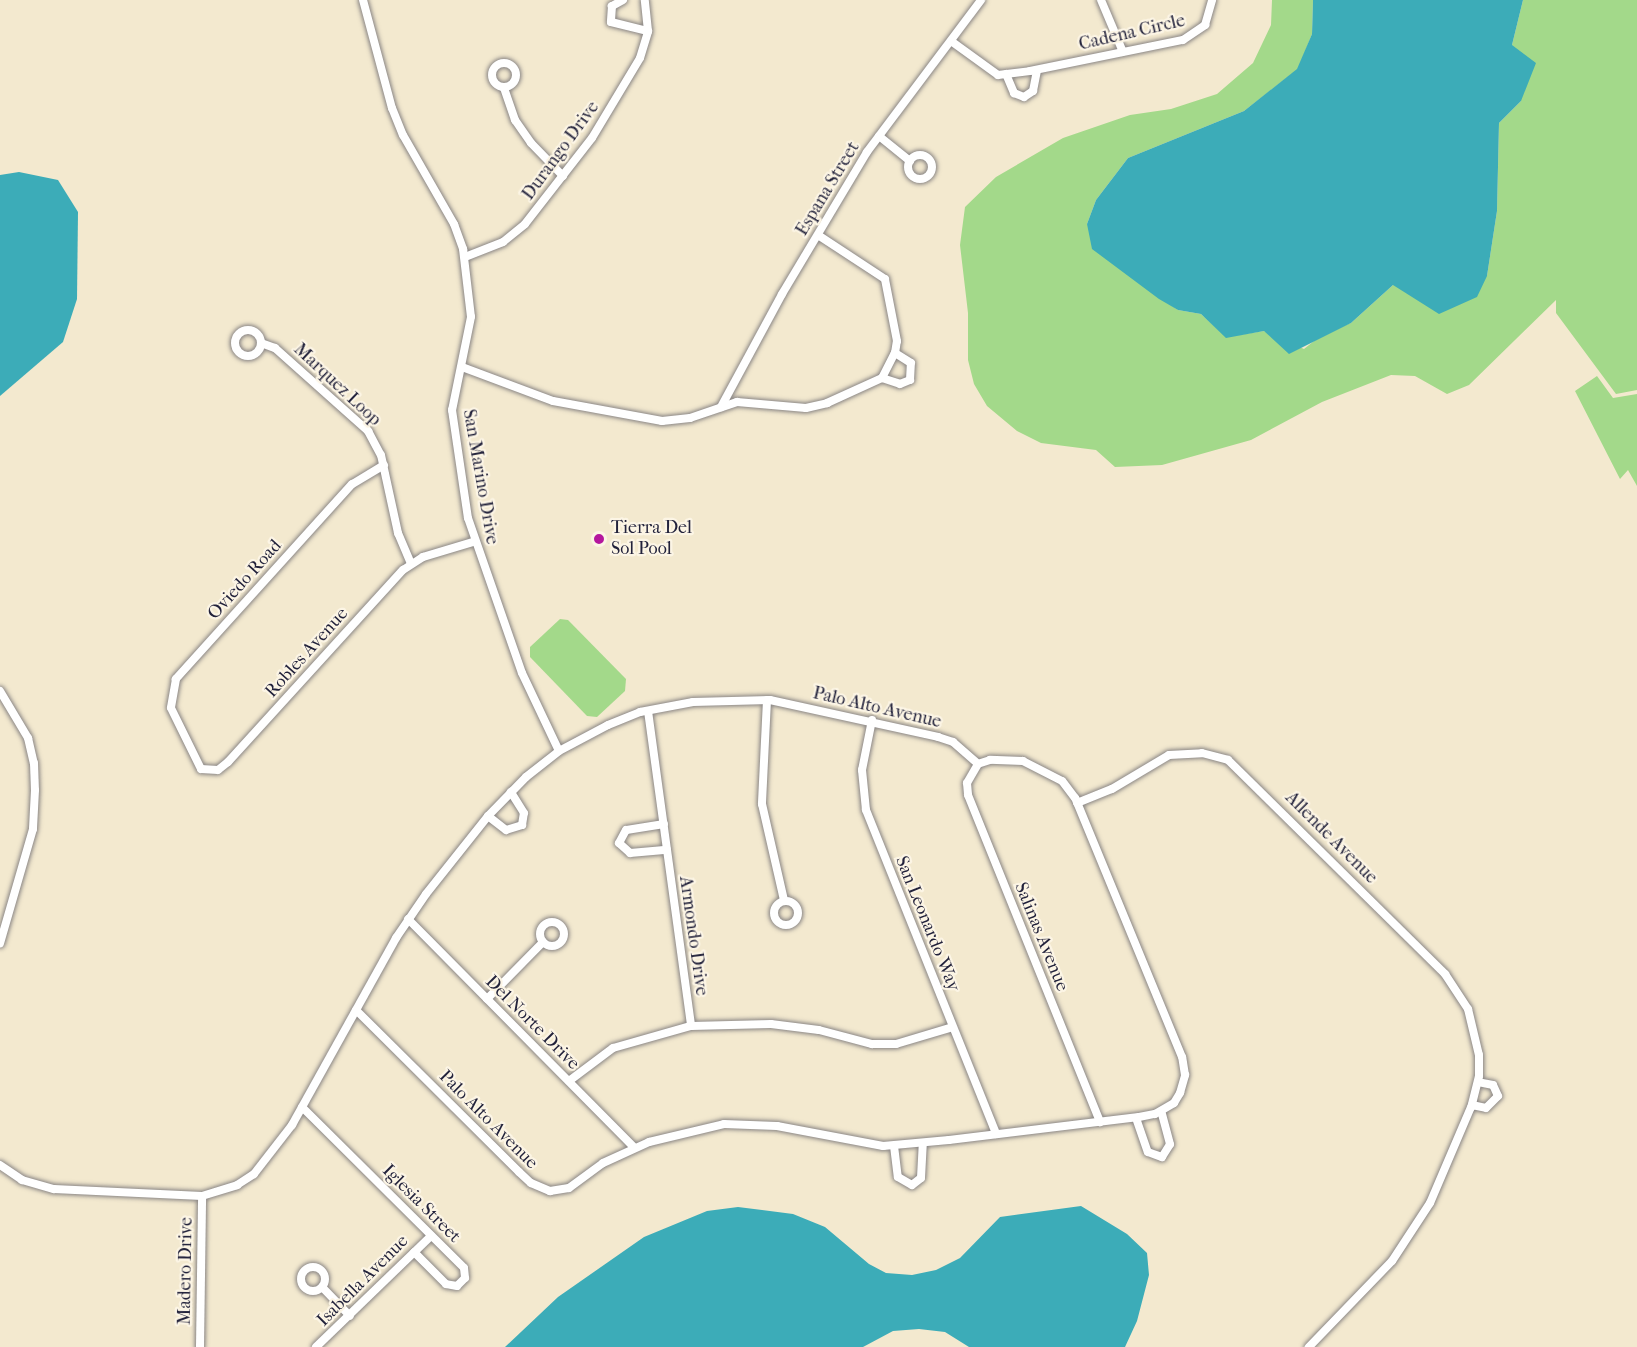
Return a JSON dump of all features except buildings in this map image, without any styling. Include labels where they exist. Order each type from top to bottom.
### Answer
[{"type":"street","name":"San Marino Drive","points":[[363,0],[392,108],[403,135],[454,224],[465,256],[471,317],[462,367],[452,397],[452,415],[473,542],[526,683],[560,751]]},
{"type":"street","points":[[623,0],[612,6],[611,22],[648,31]]},
{"type":"street","name":"Durango Drive","points":[[465,256],[488,250],[514,234],[563,176],[615,104],[640,58],[648,31],[645,0]]},
{"type":"street","name":"Espana Street","points":[[721,407],[818,235],[879,136],[981,0]]},
{"type":"street","points":[[1101,0],[1123,52]]},
{"type":"street","name":"Cadena Circle","points":[[1006,74],[1123,52],[1195,34],[1211,14],[1212,0]]},
{"type":"street","points":[[951,40],[990,71],[1006,74],[1014,93],[1024,97],[1033,91],[1037,70]]},
{"type":"street","points":[[504,88],[515,120],[531,143],[563,176]]},
{"type":"street","points":[[879,136],[910,160]]},
{"type":"street","points":[[462,367],[553,401],[662,422],[690,418],[738,402],[816,407],[882,378],[895,353],[892,300],[885,279],[818,235]]},
{"type":"street","name":"Marquez Loop","points":[[261,343],[275,348],[368,431],[384,465],[398,532],[411,563]]},
{"type":"street","points":[[882,378],[900,384],[910,380],[911,363],[895,353]]},
{"type":"street","name":"Oviedo Road","points":[[183,736],[170,699],[176,679],[352,484],[384,465]]},
{"type":"street","name":"Robles Avenue","points":[[183,736],[201,769],[218,770],[411,563],[473,542]]},
{"type":"street","points":[[0,691],[28,738],[34,763],[35,810],[30,840],[0,943]]},
{"type":"street","name":"Palo Alto Avenue","points":[[0,1165],[22,1180],[54,1189],[202,1196],[237,1185],[254,1174],[279,1146],[408,919],[488,816],[511,792],[560,751],[585,736],[648,711],[720,699],[767,700],[872,720],[953,742],[978,764]]},
{"type":"street","points":[[767,700],[762,804],[784,900]]},
{"type":"street","name":"Armondo Drive","points":[[648,711],[691,1026]]},
{"type":"street","name":"San Leonardo Way","points":[[872,720],[862,770],[866,810],[996,1134]]},
{"type":"street","name":"Allende Avenue","points":[[1077,803],[1112,789],[1169,755],[1202,753],[1238,766],[1458,990],[1475,1034],[1478,1082],[1472,1105],[1419,1223],[1392,1261],[1309,1347]]},
{"type":"street","points":[[978,764],[998,760],[1035,765],[1062,782],[1077,803],[1182,1057],[1184,1084],[1174,1102],[1161,1111],[1170,1144],[1162,1157],[1148,1152],[1136,1118]]},
{"type":"street","name":"Salinas Avenue","points":[[978,764],[967,783],[971,807],[1100,1122]]},
{"type":"street","points":[[488,816],[506,830],[522,825],[524,813],[511,792]]},
{"type":"street","points":[[664,824],[626,830],[619,843],[630,853],[667,850]]},
{"type":"street","name":"Del Norte Drive","points":[[408,919],[634,1148]]},
{"type":"street","points":[[487,999],[543,942]]},
{"type":"street","name":"Palo Alto Avenue","points":[[356,1010],[519,1172],[542,1189],[569,1188],[603,1163],[634,1148],[676,1133],[741,1124],[777,1126],[863,1145],[894,1146],[1136,1118],[1161,1111]]},
{"type":"street","points":[[569,1081],[592,1060],[613,1048],[691,1026],[771,1024],[888,1044],[916,1041],[953,1028]]},
{"type":"street","points":[[1472,1105],[1486,1108],[1498,1096],[1494,1085],[1478,1082]]},
{"type":"street","name":"Iglesia Street","points":[[302,1107],[464,1268],[461,1283],[446,1284],[414,1252]]},
{"type":"street","points":[[894,1146],[898,1177],[912,1185],[921,1178],[923,1143]]},
{"type":"street","name":"Madero Drive","points":[[200,1347],[202,1196]]},
{"type":"street","name":"Isabella Avenue","points":[[316,1347],[431,1236]]},
{"type":"street","points":[[322,1287],[350,1316]]},
{"type":"green space","points":[[1272,0],[1313,0],[1312,34],[1298,69],[1244,111],[1128,158],[1096,200],[1087,224],[1149,290],[1178,310],[1201,314],[1226,337],[1264,331],[1304,349],[1324,333],[1351,323],[1393,285],[1487,276],[1497,211],[1499,123],[1521,101],[1512,45],[1523,0],[1637,0],[1637,390],[1616,394],[1556,313],[1556,300],[1469,385],[1447,394],[1415,376],[1391,375],[1322,402],[1251,440],[1162,465],[1115,467],[1096,450],[1041,443],[1017,431],[987,406],[974,384],[968,360],[968,313],[960,245],[965,207],[996,177],[1063,138],[1130,115],[1171,109],[1217,94],[1253,63],[1271,25]]},
{"type":"green space","points":[[1597,376],[1613,398],[1637,394],[1637,486],[1628,470],[1620,479],[1575,391]]},
{"type":"green space","points":[[560,619],[568,620],[626,679],[625,691],[597,717],[587,716],[530,657],[530,647]]},
{"type":"water","points":[[1313,0],[1523,0],[1512,45],[1536,63],[1521,101],[1499,123],[1497,211],[1487,276],[1477,297],[1439,314],[1393,285],[1351,323],[1289,354],[1264,331],[1226,338],[1201,314],[1178,310],[1159,299],[1092,249],[1087,224],[1096,200],[1128,158],[1244,111],[1297,69],[1312,34]]},
{"type":"water","points":[[19,172],[58,180],[78,212],[77,299],[63,342],[0,396],[0,175]]},
{"type":"water","points":[[1081,1206],[1127,1234],[1147,1253],[1149,1275],[1137,1321],[1125,1347],[969,1347],[945,1332],[919,1329],[893,1331],[863,1347],[505,1347],[558,1297],[644,1237],[707,1211],[738,1207],[793,1214],[825,1227],[869,1264],[886,1273],[912,1275],[936,1270],[960,1258],[1000,1217]]},
{"type":"place","name":"Tierra Del Sol Pool","points":[[599,539]]}]
